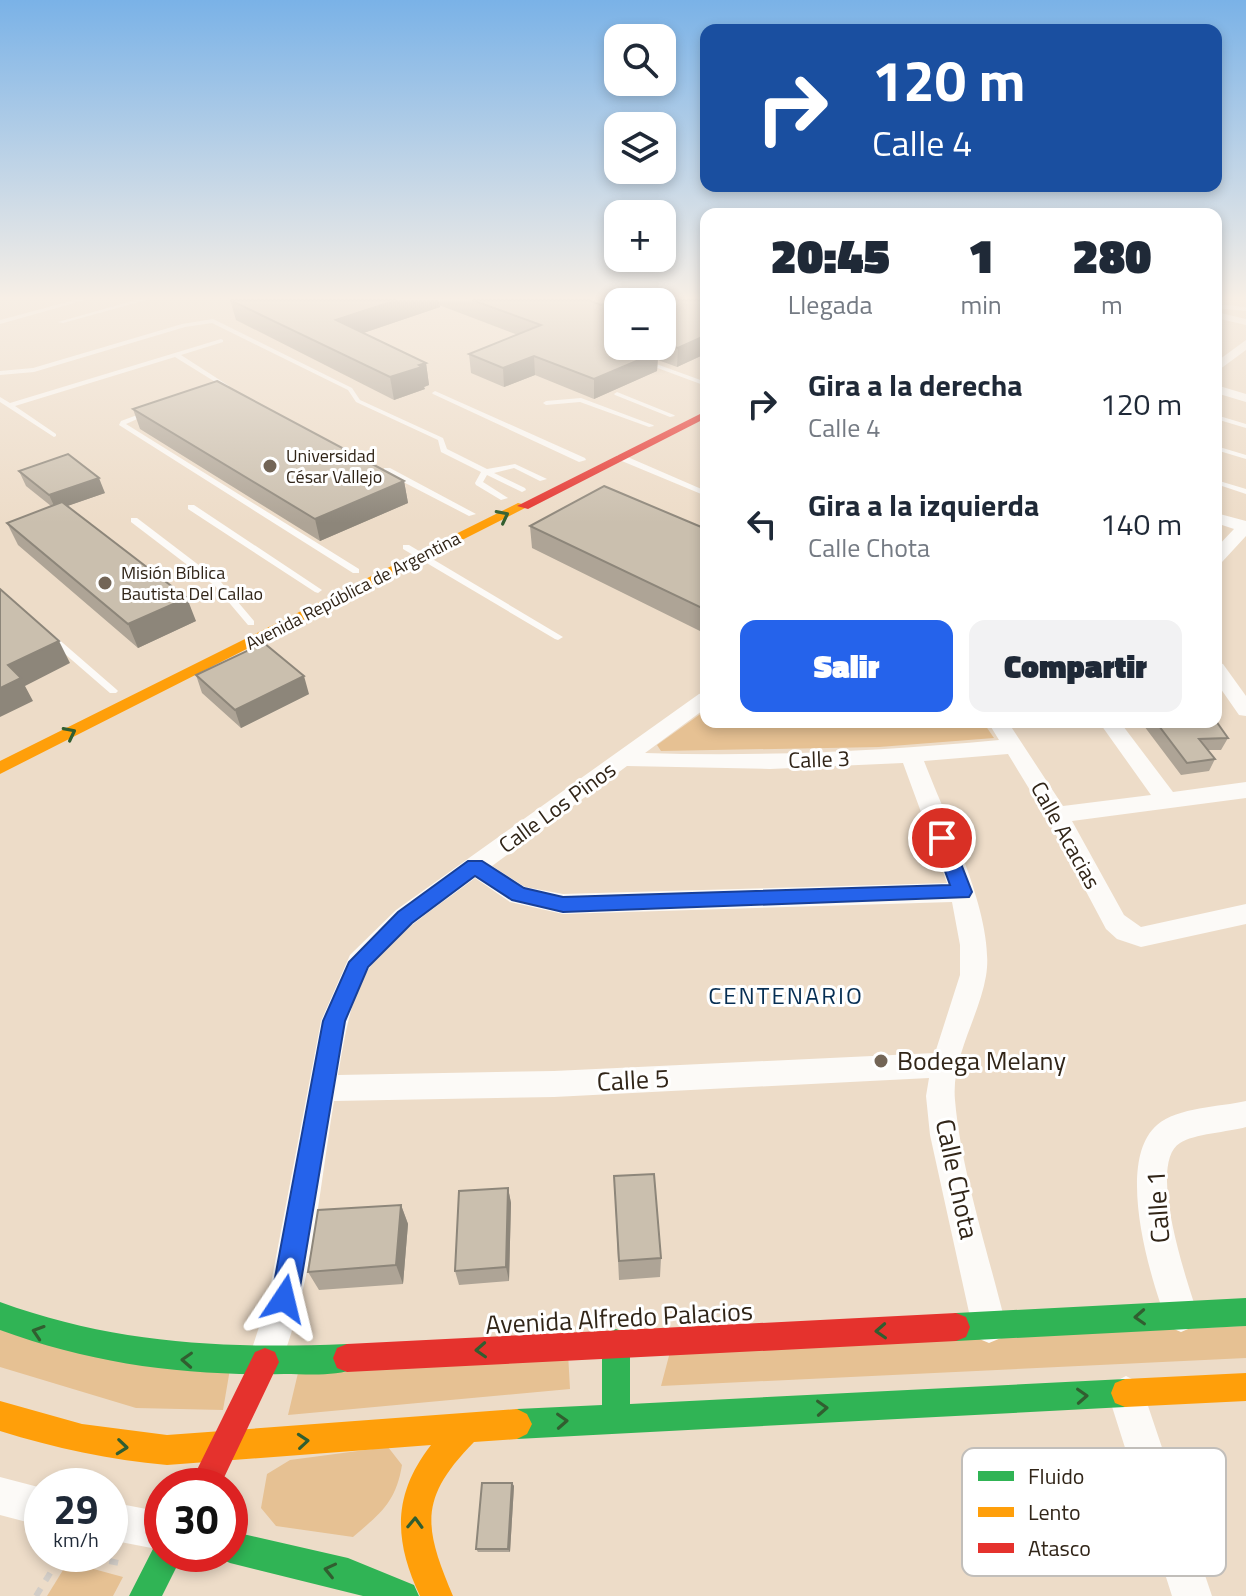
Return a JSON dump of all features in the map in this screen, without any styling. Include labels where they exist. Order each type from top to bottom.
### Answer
[{"type":"main road","name":"Avenida República de Argentina","points":[[85,704],[318,590],[344,586],[356,571],[700,402]]},
{"type":"main road","name":"Avenida República de Argentina","points":[[8,764],[182,677],[344,586],[423,556],[700,417]]},
{"type":"main road","points":[[166,664],[182,677]]},
{"type":"main road","points":[[3,745],[8,764]]},
{"type":"main road","name":"Avenida Alfredo Palacios","points":[[0,1316],[29,1330],[77,1344],[143,1357],[265,1362],[1246,1312]]},
{"type":"main road","points":[[616,1343],[616,1418]]},
{"type":"main road","points":[[214,1468],[265,1362]]},
{"type":"main road","points":[[0,1416],[45,1431],[114,1446],[167,1450],[616,1418],[1246,1387]]},
{"type":"main road","points":[[437,1596],[419,1564],[413,1531],[416,1499],[427,1469],[446,1444],[468,1427]]},
{"type":"main road","points":[[248,1551],[348,1574],[403,1596]]},
{"type":"main road","points":[[145,1596],[158,1572]]},
{"type":"street","points":[[1222,391],[1246,398]]},
{"type":"street","points":[[1222,520],[1246,528],[1222,552]]},
{"type":"street","points":[[1222,676],[1246,709]]},
{"type":"street","name":"Calle Los Pinos","points":[[265,1362],[284,1299],[334,1021],[359,962],[405,917],[700,702]]},
{"type":"street","name":"Calle Acacias","points":[[1002,728],[1057,815],[1115,922],[1126,932],[1141,937],[1246,914]]},
{"type":"street","points":[[1113,728],[1166,799]]},
{"type":"street","name":"Calle 3","points":[[623,759],[696,763],[911,756],[1015,746]]},
{"type":"street","name":"Calle Chota","points":[[911,756],[962,892],[973,945],[973,975],[945,1065],[940,1096],[945,1135],[989,1326]]},
{"type":"street","points":[[1057,815],[1246,790]]},
{"type":"street","points":[[475,866],[519,895],[563,904],[962,892]]},
{"type":"street","name":"Calle 5","points":[[322,1088],[554,1084],[945,1065]]},
{"type":"street","name":"Calle 1","points":[[1181,1315],[1160,1249],[1151,1188],[1156,1148],[1168,1134],[1246,1114]]},
{"type":"street","points":[[1126,1394],[1144,1448]]},
{"type":"street","points":[[0,1496],[24,1502]]},
{"type":"street","points":[[1185,1576],[1192,1596]]},
{"type":"lane","points":[[10,405],[111,374]]},
{"type":"lane","points":[[207,374],[232,390]]},
{"type":"lane","points":[[321,374],[350,389],[358,401],[441,439],[444,450],[522,490]]},
{"type":"lane","points":[[680,374],[700,382]]},
{"type":"lane","points":[[435,393],[582,460]]},
{"type":"lane","points":[[617,394],[672,416]]},
{"type":"lane","points":[[0,399],[54,435]]},
{"type":"lane","points":[[546,403],[581,400],[651,426]]},
{"type":"lane","points":[[166,406],[122,425],[356,571]]},
{"type":"lane","points":[[1222,419],[1246,426]]},
{"type":"lane","points":[[1222,450],[1246,457]]},
{"type":"lane","points":[[620,457],[700,491]]},
{"type":"lane","points":[[485,472],[515,466],[543,479]]},
{"type":"lane","points":[[387,470],[472,514]]},
{"type":"lane","points":[[485,472],[479,483],[504,498]]},
{"type":"lane","points":[[1222,484],[1246,492]]},
{"type":"lane","points":[[191,507],[318,590]]},
{"type":"lane","points":[[134,520],[218,584],[251,623]]},
{"type":"lane","points":[[406,547],[558,637]]},
{"type":"lane","points":[[46,633],[113,691]]},
{"type":"path","points":[[36,1596],[51,1572]]},
{"type":"shaded area","points":[[700,714],[700,728],[987,728],[994,738],[879,747],[661,751],[657,745]]},
{"type":"shaded area","points":[[1246,1326],[1246,1358],[661,1386],[670,1352]]},
{"type":"shaded area","points":[[0,1330],[230,1369],[223,1410],[136,1408],[0,1367]]},
{"type":"shaded area","points":[[568,1353],[570,1389],[288,1415],[298,1373]]},
{"type":"shaded area","points":[[388,1447],[402,1465],[396,1488],[379,1513],[353,1537],[276,1526],[261,1508],[267,1474],[290,1460]]},
{"type":"shaded area","points":[[62,1572],[105,1572],[123,1577],[113,1596],[47,1596]]},
{"type":"building","points":[[582,374],[605,374],[594,379]]},
{"type":"building","name":"Universidad César Vallejo","points":[[217,381],[404,481],[315,519],[133,409]]},
{"type":"building","points":[[68,454],[99,478],[49,495],[19,471]]},
{"type":"building","points":[[604,486],[700,526],[700,607],[530,526]]},
{"type":"building","name":"Misión Bíblica Bautista Del Callao","points":[[62,502],[187,598],[128,624],[7,523]]},
{"type":"building","points":[[0,589],[59,641],[8,665],[21,678],[0,688]]},
{"type":"building","points":[[264,643],[304,676],[235,710],[196,675]]},
{"type":"building","points":[[1161,728],[1221,728],[1228,738],[1199,739],[1215,759],[1187,763]]},
{"type":"building","points":[[654,1174],[661,1258],[619,1261],[614,1176]]},
{"type":"building","points":[[508,1188],[506,1267],[455,1271],[459,1191]]},
{"type":"building","points":[[401,1205],[396,1265],[308,1272],[318,1210]]},
{"type":"building","points":[[482,1483],[512,1483],[508,1549],[476,1549]]},
{"type":"traffic: fast","points":[[956,1327],[1246,1312]]},
{"type":"traffic: fast","points":[[0,1316],[85,1343],[127,1351],[214,1359],[347,1358]]},
{"type":"traffic: fast","points":[[616,1343],[616,1418]]},
{"type":"traffic: fast","points":[[517,1424],[1125,1393]]},
{"type":"traffic: fast","points":[[248,1551],[348,1574],[403,1596]]},
{"type":"traffic: fast","points":[[145,1596],[158,1572]]},
{"type":"traffic: slow","points":[[0,768],[523,506]]},
{"type":"traffic: slow","points":[[1125,1393],[1246,1387]]},
{"type":"traffic: slow","points":[[0,1416],[82,1438],[167,1450],[517,1424]]},
{"type":"traffic: slow","points":[[437,1596],[418,1548],[415,1526],[417,1506],[423,1485],[434,1466],[468,1427]]},
{"type":"traffic: jam","points":[[523,506],[700,417]]},
{"type":"traffic: jam","points":[[347,1358],[956,1327]]},
{"type":"traffic: jam","points":[[213,1468],[265,1362]]},
{"type":"place","name":"Universidad César Vallejo","points":[[270,466]]},
{"type":"place","name":"Misión Bíblica Bautista Del Callao","points":[[105,583]]},
{"type":"place","name":"Bodega Melany","points":[[881,1061]]},
{"type":"district","name":"CENTENARIO","points":[[786,996]]},
{"type":"route","points":[[284,1299],[334,1021],[359,962],[405,917],[475,866],[519,895],[563,904],[962,892],[942,838]]}]
